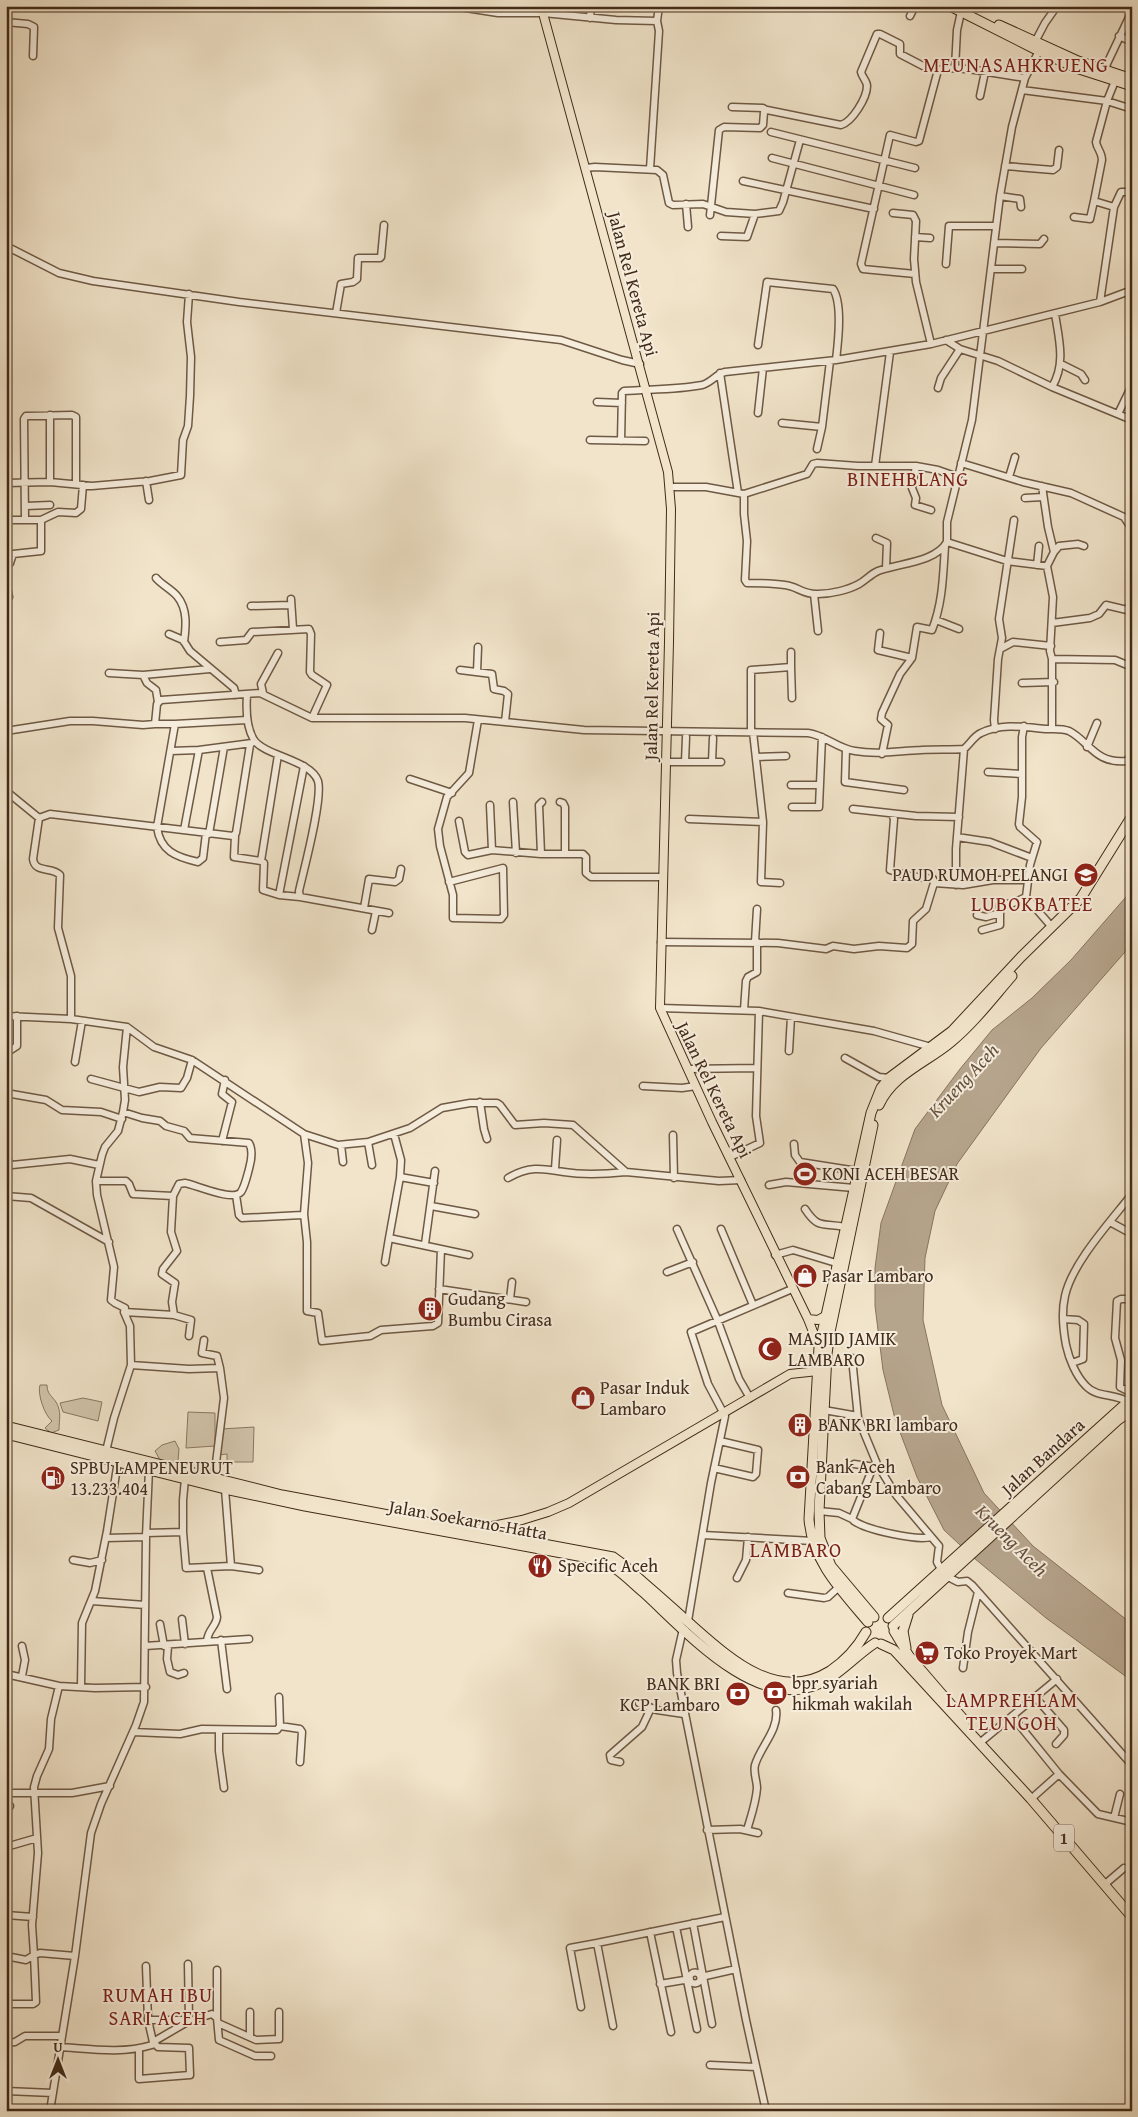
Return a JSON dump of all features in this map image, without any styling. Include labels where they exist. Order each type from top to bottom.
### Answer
[{"type":"highway","points":[[950,6],[961,9],[1078,61],[1132,79]]},
{"type":"highway","points":[[961,9],[1039,51],[1076,68],[1132,86]]},
{"type":"highway","points":[[871,1619],[827,1572],[813,1541],[809,1518],[819,1347],[836,1263],[874,1119],[880,1102],[897,1079],[950,1043],[970,1024],[1025,961],[1092,893],[1129,828],[1132,816]]},
{"type":"highway","points":[[871,1619],[831,1566],[820,1538],[819,1510],[830,1332],[857,1171],[871,1113],[881,1088],[889,1078],[931,1047],[968,1016],[1051,926],[1084,894],[1129,828]]},
{"type":"highway","name":"Jalan Bandara","points":[[892,1625],[912,1608],[957,1562],[1128,1407]]},
{"type":"highway","name":"Jalan Soekarno-Hatta","points":[[6,1426],[106,1451],[185,1479],[225,1489],[387,1518],[472,1530],[612,1557],[624,1565],[657,1600]]},
{"type":"highway","name":"Jalan Soekarno-Hatta","points":[[6,1434],[118,1461],[214,1479],[387,1518]]},
{"type":"highway","name":"Jalan Soekarno-Hatta","points":[[401,1520],[600,1560],[616,1568],[657,1600],[738,1673],[770,1687],[789,1690],[809,1687],[834,1676],[878,1643]]},
{"type":"highway","name":"Jalan Bandara","points":[[892,1625],[945,1574]]},
{"type":"highway","points":[[909,1656],[904,1644],[903,1631],[905,1620],[912,1608]]},
{"type":"highway","points":[[871,1619],[882,1616],[892,1625],[890,1640],[878,1643]]},
{"type":"highway","points":[[866,1632],[871,1619]]},
{"type":"highway","name":"Jalan Soekarno-Hatta","points":[[685,1625],[743,1667],[760,1675],[786,1683],[813,1680],[839,1665],[859,1644],[866,1632]]},
{"type":"highway","name":"1","points":[[892,1625],[909,1656],[982,1741],[995,1760]]},
{"type":"highway","name":"1","points":[[866,1632],[869,1639],[894,1650],[1031,1799],[1132,1917]]},
{"type":"main road","name":"Jalan Rel Kereta Api","points":[[542,10],[666,460],[670,487],[660,1008],[775,1255],[808,1319],[819,1347]]},
{"type":"main road","points":[[808,1319],[818,1320],[825,1316]]},
{"type":"main road","points":[[472,1530],[522,1520],[555,1509],[613,1478],[790,1374],[818,1371]]},
{"type":"street","points":[[452,6],[498,13],[542,10],[590,18],[657,21]]},
{"type":"street","points":[[590,18],[591,6]]},
{"type":"street","points":[[650,169],[659,6]]},
{"type":"street","points":[[910,16],[915,6]]},
{"type":"street","points":[[1035,42],[1057,6]]},
{"type":"street","points":[[956,68],[957,30],[961,9]]},
{"type":"street","points":[[1104,70],[1132,11]]},
{"type":"street","points":[[6,22],[28,24],[34,27],[33,56]]},
{"type":"street","points":[[732,107],[763,108],[841,125],[845,124],[858,110],[865,94],[866,82],[861,72],[874,36],[878,34],[900,44],[899,52],[909,60],[925,67],[938,70],[956,68],[1026,78]]},
{"type":"street","points":[[1119,36],[1132,42]]},
{"type":"street","points":[[882,754],[888,725],[880,718],[900,674],[912,658],[917,628],[932,630],[936,620],[942,592],[946,522],[972,420],[1005,166],[1022,90],[1039,51]]},
{"type":"street","points":[[915,274],[861,268],[864,244],[874,209],[890,135],[916,142],[920,139],[938,70]]},
{"type":"street","points":[[980,96],[985,72]]},
{"type":"street","points":[[1074,217],[1090,219],[1102,160],[1102,153],[1096,147],[1096,142],[1107,101],[1115,81]]},
{"type":"street","points":[[1022,90],[1107,101],[1132,109]]},
{"type":"street","points":[[711,211],[719,130],[724,127],[760,128],[763,125],[766,110]]},
{"type":"street","points":[[771,132],[915,168]]},
{"type":"street","points":[[586,168],[657,170],[663,175],[669,203],[673,205],[703,204],[711,211],[755,214],[779,211],[800,140]]},
{"type":"street","points":[[1005,166],[1053,170],[1057,167],[1059,150]]},
{"type":"street","points":[[772,158],[914,195]]},
{"type":"street","points":[[743,181],[874,209]]},
{"type":"street","points":[[1100,302],[1114,207],[1122,192],[1132,192]]},
{"type":"street","points":[[1000,196],[1020,199],[1022,207]]},
{"type":"street","points":[[1094,201],[1114,207]]},
{"type":"street","points":[[686,204],[688,228]]},
{"type":"street","points":[[893,212],[914,216],[916,220],[915,274],[931,344]]},
{"type":"street","points":[[721,236],[747,237],[755,214]]},
{"type":"street","points":[[336,313],[341,284],[353,282],[357,279],[358,258],[381,257],[384,226]]},
{"type":"street","points":[[946,264],[949,226],[996,226]]},
{"type":"street","points":[[915,237],[930,238]]},
{"type":"street","points":[[994,243],[1040,244],[1044,239]]},
{"type":"street","points":[[6,246],[70,276],[134,288],[561,340],[640,364]]},
{"type":"street","points":[[991,269],[1022,269]]},
{"type":"street","points":[[758,345],[767,282],[833,289],[836,294],[838,316],[833,360],[817,449]]},
{"type":"street","points":[[621,441],[622,393],[624,391],[647,391],[703,385],[720,373],[833,360],[931,344],[1100,302],[1132,290]]},
{"type":"street","points":[[6,483],[50,482],[79,484],[151,480],[177,477],[182,474],[182,440],[188,426],[191,382],[188,322],[189,294]]},
{"type":"street","points":[[1052,387],[1060,371],[1055,314]]},
{"type":"street","points":[[946,340],[960,349],[998,360],[1052,387],[1132,420]]},
{"type":"street","points":[[938,388],[941,378],[960,349]]},
{"type":"street","points":[[875,466],[890,352]]},
{"type":"street","points":[[1060,364],[1081,374],[1085,380]]},
{"type":"street","points":[[758,413],[763,368]]},
{"type":"street","points":[[720,373],[748,541],[745,582],[786,585],[800,592],[814,594],[848,588],[857,585],[875,572],[927,557],[946,544],[1007,561],[1047,566]]},
{"type":"street","points":[[1118,414],[1132,385]]},
{"type":"street","points":[[597,402],[622,403]]},
{"type":"street","points":[[50,415],[50,482]]},
{"type":"street","points":[[6,520],[25,520],[41,520],[58,512],[72,514],[79,511],[76,417],[72,415],[25,417],[25,520]]},
{"type":"street","points":[[782,423],[822,427]]},
{"type":"street","points":[[590,440],[645,441]]},
{"type":"street","points":[[1009,477],[1015,457]]},
{"type":"street","points":[[670,487],[706,487],[741,493],[807,474],[815,463],[916,466],[938,470],[958,477]]},
{"type":"street","points":[[961,463],[1071,493],[1124,517],[1132,529]]},
{"type":"street","points":[[916,466],[912,488],[916,498],[915,505],[931,510]]},
{"type":"street","points":[[149,500],[151,480]]},
{"type":"street","points":[[1042,486],[1054,552]]},
{"type":"street","points":[[1025,498],[1044,497]]},
{"type":"street","points":[[26,506],[50,505]]},
{"type":"street","points":[[6,566],[10,563],[13,554],[41,550],[41,520]]},
{"type":"street","points":[[995,729],[994,720],[1002,632],[999,619],[1014,520]]},
{"type":"street","points":[[876,538],[887,543],[886,568]]},
{"type":"street","points":[[1052,729],[1054,682],[1050,651],[1053,597],[1047,566],[1054,552],[1061,545],[1078,544],[1084,546]]},
{"type":"street","points":[[1036,566],[1039,546]]},
{"type":"street","points":[[156,578],[176,596],[184,607],[186,625],[184,642]]},
{"type":"street","points":[[6,582],[9,597]]},
{"type":"street","points":[[814,594],[818,631]]},
{"type":"street","points":[[251,606],[290,602],[293,629]]},
{"type":"street","points":[[1052,623],[1090,618],[1099,614],[1106,605],[1127,610],[1132,602]]},
{"type":"street","points":[[936,620],[959,629]]},
{"type":"street","points":[[220,642],[246,640],[252,632],[293,629],[310,631],[310,672],[312,676],[327,685],[312,718]]},
{"type":"street","points":[[880,632],[878,650],[912,658]]},
{"type":"street","points":[[169,634],[184,642],[190,651],[234,688],[236,695]]},
{"type":"street","points":[[1000,649],[1013,642],[1051,646]]},
{"type":"street","points":[[477,672],[478,647]]},
{"type":"street","points":[[791,652],[792,698]]},
{"type":"street","points":[[261,693],[261,684],[278,653]]},
{"type":"street","points":[[1052,659],[1115,660],[1132,667]]},
{"type":"street","points":[[780,883],[761,882],[763,822],[752,732],[751,670],[791,667]]},
{"type":"street","points":[[109,673],[144,675],[210,668]]},
{"type":"street","points":[[460,670],[491,674],[494,689],[507,693],[505,722]]},
{"type":"street","points":[[144,675],[147,683],[156,690],[158,702],[154,724]]},
{"type":"street","points":[[1022,683],[1054,682]]},
{"type":"street","points":[[158,702],[161,700],[261,693],[312,718],[413,717],[505,722],[584,730],[808,734],[822,737],[846,749],[882,754],[921,750],[964,749]]},
{"type":"street","points":[[250,694],[247,720],[252,743],[235,836],[234,857],[261,861]]},
{"type":"street","points":[[7,730],[37,728],[70,721],[143,725],[247,720]]},
{"type":"street","points":[[449,882],[503,868],[504,914],[501,919],[453,918],[453,895],[449,882],[438,837],[438,829],[445,804],[469,773],[478,720]]},
{"type":"street","points":[[1087,747],[1097,723]]},
{"type":"street","points":[[175,724],[157,827],[158,838],[164,848],[171,853],[198,862],[203,858],[224,747]]},
{"type":"street","points":[[956,885],[958,817],[964,749],[978,734],[1010,726],[1052,729],[1070,732],[1094,753],[1115,760],[1126,761],[1132,756]]},
{"type":"street","points":[[1024,726],[1022,802],[1019,824],[1036,842],[1027,880],[1026,896],[1051,926]]},
{"type":"street","points":[[684,762],[686,737]]},
{"type":"street","points":[[792,807],[819,807],[822,737]]},
{"type":"street","points":[[712,738],[712,762]]},
{"type":"street","points":[[171,751],[199,750],[252,743],[304,766],[317,778],[317,807],[300,897]]},
{"type":"street","points":[[846,749],[845,782],[904,790]]},
{"type":"street","points":[[184,830],[199,750]]},
{"type":"street","points":[[278,755],[261,861],[264,866],[262,889],[279,895],[389,913]]},
{"type":"street","points":[[756,757],[786,756]]},
{"type":"street","points":[[665,762],[721,762]]},
{"type":"street","points":[[279,895],[304,766]]},
{"type":"street","points":[[988,772],[1022,774]]},
{"type":"street","points":[[410,779],[452,793]]},
{"type":"street","points":[[791,785],[819,785]]},
{"type":"street","points":[[6,791],[40,818]]},
{"type":"street","points":[[513,802],[516,853]]},
{"type":"street","points":[[541,854],[539,805],[542,802]]},
{"type":"street","points":[[560,802],[565,807],[565,853]]},
{"type":"street","points":[[490,805],[492,850]]},
{"type":"street","points":[[854,809],[916,816],[958,817]]},
{"type":"street","points":[[40,818],[50,814],[235,836]]},
{"type":"street","points":[[892,814],[894,819],[890,870],[933,879],[934,883]]},
{"type":"street","points":[[40,818],[33,862],[38,868],[57,872],[60,875],[58,928],[71,976],[71,1019]]},
{"type":"street","points":[[689,819],[763,822]]},
{"type":"street","points":[[459,821],[466,854],[470,855],[492,850],[516,853],[585,854],[586,873],[591,878],[663,877]]},
{"type":"street","points":[[957,837],[990,842],[1032,858]]},
{"type":"street","points":[[364,908],[369,879],[395,882],[399,879],[401,869]]},
{"type":"street","points":[[934,883],[956,885],[993,880],[1027,880]]},
{"type":"street","points":[[661,942],[756,942],[826,949],[833,946],[854,950],[879,946],[910,947],[913,921],[926,909],[934,883]]},
{"type":"street","points":[[982,930],[999,927],[1001,923],[1000,904],[1013,903],[1026,896]]},
{"type":"street","points":[[744,1010],[746,981],[757,972],[757,909]]},
{"type":"street","points":[[372,930],[376,910]]},
{"type":"street","points":[[977,915],[986,918],[1000,913]]},
{"type":"street","points":[[660,1008],[759,1011],[874,1031],[931,1047]]},
{"type":"street","points":[[730,1157],[760,1144],[756,1116],[759,1011]]},
{"type":"street","points":[[6,1016],[71,1019],[127,1027],[154,1047],[192,1060],[225,1080],[304,1134],[341,1145],[368,1142],[394,1134],[410,1128],[442,1108],[492,1102],[500,1105],[515,1125],[573,1124],[626,1172]]},
{"type":"street","points":[[6,1053],[17,1046],[17,1016]]},
{"type":"street","points":[[789,1051],[791,1017]]},
{"type":"street","points":[[75,1062],[82,1021]]},
{"type":"street","points":[[106,1451],[114,1418],[131,1366],[130,1326],[124,1312],[125,1308],[111,1300],[114,1272],[109,1242],[97,1195],[96,1180],[105,1147],[118,1131],[122,1115],[123,1067],[127,1027]]},
{"type":"street","points":[[844,1058],[879,1077],[889,1078]]},
{"type":"street","points":[[91,1080],[142,1092],[160,1087],[182,1088],[188,1078],[192,1060]]},
{"type":"street","points":[[688,1069],[756,1068]]},
{"type":"street","points":[[222,1141],[232,1105],[231,1101],[222,1094],[225,1080]]},
{"type":"street","points":[[643,1086],[682,1088],[696,1086]]},
{"type":"street","points":[[6,1093],[46,1100],[62,1110],[101,1112],[160,1121],[166,1126],[184,1131],[190,1138],[247,1142],[251,1146],[250,1167],[242,1190],[236,1195],[222,1194],[185,1183],[179,1184],[173,1196],[171,1232],[177,1251],[162,1272],[175,1283],[172,1302],[174,1315]]},
{"type":"street","points":[[480,1102],[487,1139]]},
{"type":"street","points":[[304,1134],[308,1163],[304,1214],[307,1242],[306,1307],[307,1311],[318,1313],[322,1341],[370,1336],[382,1330],[412,1326],[433,1326],[438,1323],[441,1249]]},
{"type":"street","points":[[385,1262],[400,1177],[401,1160],[394,1134]]},
{"type":"street","points":[[673,1135],[674,1178]]},
{"type":"street","points":[[555,1169],[557,1140]]},
{"type":"street","points":[[368,1142],[372,1165]]},
{"type":"street","points":[[794,1144],[795,1155],[800,1162],[857,1171]]},
{"type":"street","points":[[341,1145],[343,1162]]},
{"type":"street","points":[[6,1160],[12,1165],[70,1159],[99,1165]]},
{"type":"street","points":[[508,1178],[528,1169],[555,1169],[563,1172],[626,1172],[674,1178],[724,1181],[741,1180]]},
{"type":"street","points":[[425,1244],[435,1171]]},
{"type":"street","points":[[400,1177],[434,1183]]},
{"type":"street","points":[[96,1180],[126,1181],[132,1194],[173,1196]]},
{"type":"street","points":[[769,1185],[786,1182],[854,1188]]},
{"type":"street","points":[[1128,1407],[1091,1390],[1081,1380],[1068,1355],[1063,1318],[1065,1295],[1078,1266],[1132,1194]]},
{"type":"street","points":[[236,1195],[239,1215],[242,1218],[302,1216],[304,1214]]},
{"type":"street","points":[[6,1196],[32,1198],[109,1242]]},
{"type":"street","points":[[431,1206],[476,1214]]},
{"type":"street","points":[[805,1209],[813,1222],[817,1224],[848,1223]]},
{"type":"street","points":[[1110,1222],[1132,1234]]},
{"type":"street","points":[[677,1229],[718,1320],[739,1379],[750,1398]]},
{"type":"street","points":[[721,1229],[753,1304]]},
{"type":"street","points":[[389,1238],[425,1244],[469,1255]]},
{"type":"street","points":[[775,1255],[793,1250],[836,1263]]},
{"type":"street","points":[[667,1272],[693,1262]]},
{"type":"street","points":[[510,1299],[512,1282]]},
{"type":"street","points":[[439,1289],[526,1302]]},
{"type":"street","points":[[766,2111],[707,1830],[684,1714],[676,1660],[685,1625],[724,1422],[724,1413],[712,1395],[690,1334],[693,1330],[792,1289]]},
{"type":"street","points":[[1128,1407],[1120,1386],[1121,1360],[1115,1338],[1117,1302],[1121,1299],[1132,1299]]},
{"type":"street","points":[[124,1312],[174,1315],[191,1320],[189,1336]]},
{"type":"street","points":[[1063,1318],[1078,1320],[1084,1324],[1083,1359],[1072,1363]]},
{"type":"street","points":[[204,1340],[202,1353],[217,1356],[224,1398],[214,1479]]},
{"type":"street","points":[[852,1358],[858,1416],[875,1466],[896,1495],[939,1546],[937,1562],[945,1574],[958,1582],[967,1581],[978,1592],[1132,1765]]},
{"type":"street","points":[[131,1366],[189,1369],[220,1368]]},
{"type":"street","points":[[1122,1389],[1132,1389]]},
{"type":"street","points":[[824,1410],[858,1416]]},
{"type":"street","points":[[714,1468],[753,1477],[756,1474],[758,1450],[720,1441]]},
{"type":"street","points":[[81,1686],[82,1623],[92,1601],[102,1560],[118,1461]]},
{"type":"street","points":[[854,1464],[875,1466]]},
{"type":"street","points":[[50,2111],[91,1833],[101,1804],[133,1732],[144,1702],[144,1465]]},
{"type":"street","points":[[852,1519],[875,1466]]},
{"type":"street","points":[[185,1479],[183,1532],[186,1568],[231,1566],[258,1570]]},
{"type":"street","points":[[225,1489],[231,1566]]},
{"type":"street","points":[[819,1510],[839,1513],[856,1523],[896,1534],[924,1539],[932,1537]]},
{"type":"street","points":[[106,1538],[183,1532]]},
{"type":"street","points":[[703,1535],[813,1541]]},
{"type":"street","points":[[737,1578],[745,1566],[748,1537]]},
{"type":"street","points":[[73,1560],[90,1563],[102,1560]]},
{"type":"street","points":[[207,1568],[217,1617],[217,1622],[208,1632],[207,1641]]},
{"type":"street","points":[[788,1593],[824,1598],[839,1587]]},
{"type":"street","points":[[963,1668],[967,1638],[978,1592]]},
{"type":"street","points":[[92,1601],[143,1605]]},
{"type":"street","points":[[182,1619],[185,1644]]},
{"type":"street","points":[[160,1624],[170,1672],[178,1675],[184,1672]]},
{"type":"street","points":[[145,1646],[249,1639]]},
{"type":"street","points":[[221,1640],[227,1689]]},
{"type":"street","points":[[22,1646],[25,1660],[22,1676]]},
{"type":"street","points":[[6,1674],[22,1676],[59,1686],[143,1687]]},
{"type":"street","points":[[982,1741],[1057,1679]]},
{"type":"street","points":[[6,2004],[33,2004],[36,2002],[33,1916],[36,1898],[37,1838],[34,1794],[35,1781],[49,1750],[51,1719],[59,1686]]},
{"type":"street","points":[[133,1732],[180,1734],[202,1729],[277,1730],[280,1726],[279,1697]]},
{"type":"street","points":[[1035,1697],[1064,1730],[1064,1735],[1056,1744]]},
{"type":"street","points":[[639,1703],[651,1708],[684,1714]]},
{"type":"street","points":[[620,1762],[612,1760],[610,1755],[642,1727],[651,1708]]},
{"type":"street","points":[[747,1830],[754,1809],[757,1786],[755,1765],[772,1730],[776,1710]]},
{"type":"street","points":[[1012,1716],[1059,1774],[1098,1814],[1132,1822]]},
{"type":"street","points":[[280,1726],[300,1729],[302,1732],[300,1762]]},
{"type":"street","points":[[219,1730],[219,1751],[224,1788]]},
{"type":"street","points":[[1031,1799],[1059,1774]]},
{"type":"street","points":[[6,1793],[72,1793],[110,1786]]},
{"type":"street","points":[[1114,1818],[1120,1794]]},
{"type":"street","points":[[707,1830],[727,1828],[758,1833]]},
{"type":"street","points":[[6,1847],[37,1838]]},
{"type":"street","points":[[1104,1885],[1124,1868]]},
{"type":"street","points":[[6,1915],[33,1916]]},
{"type":"street","points":[[581,2007],[570,1948],[725,1917]]},
{"type":"street","points":[[693,1923],[712,2024]]},
{"type":"street","points":[[676,1927],[697,2029]]},
{"type":"street","points":[[650,1932],[671,2032]]},
{"type":"street","points":[[597,1943],[613,2026]]},
{"type":"street","points":[[6,1956],[26,1960],[40,1953],[73,1956]]},
{"type":"street","points":[[188,1964],[189,2020]]},
{"type":"street","points":[[139,2050],[139,2079],[190,2075],[188,2048],[158,2047],[154,2042],[148,2020],[146,1966]]},
{"type":"street","points":[[660,1984],[688,1979],[696,1983],[702,1977],[736,1969]]},
{"type":"street","points":[[217,1970],[219,2040],[256,2056],[271,2056]]},
{"type":"street","points":[[250,2012],[250,2036]]},
{"type":"street","points":[[148,2020],[189,2020],[212,2014],[218,2020],[256,2040],[279,2039],[279,2012]]},
{"type":"street","points":[[60,2046],[98,2050],[139,2050],[152,2045],[189,2020]]},
{"type":"street","points":[[6,2043],[15,2042],[25,2036],[60,2036]]},
{"type":"street","points":[[710,2065],[756,2067]]},
{"type":"street","points":[[6,2091],[53,2093]]},
{"type":"shaded area","points":[[40,1385],[47,1385],[49,1393],[59,1409],[59,1430],[51,1433],[45,1428],[52,1421],[42,1404]]},
{"type":"shaded area","points":[[83,1398],[102,1402],[98,1421],[63,1412],[60,1403]]},
{"type":"shaded area","points":[[188,1412],[215,1413],[215,1446],[186,1448]]},
{"type":"shaded area","points":[[254,1427],[253,1462],[227,1462],[227,1454],[218,1455],[221,1429]]},
{"type":"shaded area","points":[[175,1441],[179,1449],[176,1464],[160,1460],[155,1451],[162,1445]]},
{"type":"water","name":"Krueng Aceh","points":[[1132,890],[1132,944],[1041,1048],[957,1164],[935,1211],[925,1258],[923,1320],[942,1405],[984,1493],[1033,1546],[1132,1624],[1132,1681],[1046,1618],[974,1558],[944,1530],[917,1477],[895,1419],[883,1370],[875,1306],[875,1268],[881,1223],[915,1129],[992,1030],[1032,998],[1071,960]]},
{"type":"place","name":"PAUD RUMOH PELANGI","points":[[1086,875]]},
{"type":"place","name":"KONI ACEH BESAR","points":[[805,1174]]},
{"type":"place","name":"Pasar Lambaro","points":[[805,1276]]},
{"type":"place","name":"Gudang Bumbu Cirasa","points":[[430,1309]]},
{"type":"place","name":"MASJID JAMIK LAMBARO","points":[[770,1349]]},
{"type":"place","name":"Pasar Induk Lambaro","points":[[583,1398]]},
{"type":"place","name":"BANK BRI lambaro","points":[[800,1425]]},
{"type":"place","name":"Bank Aceh Cabang Lambaro","points":[[798,1477]]},
{"type":"place","name":"SPBU LAMPENEURUT 13.233.404","points":[[53,1478]]},
{"type":"place","name":"Specific Aceh","points":[[540,1566]]},
{"type":"place","name":"Toko Proyek Mart","points":[[927,1653]]},
{"type":"place","name":"bpr syariah hikmah wakilah","points":[[775,1693]]},
{"type":"place","name":"BANK BRI KCP Lambaro","points":[[738,1694]]},
{"type":"district","name":"MEUNASAHKRUENG","points":[[1016,65]]},
{"type":"district","name":"BINEHBLANG","points":[[908,479]]},
{"type":"district","name":"LUBOKBATEE","points":[[1032,904]]},
{"type":"district","name":"LAMBARO","points":[[796,1550]]},
{"type":"district","name":"LAMPREHLAM TEUNGOH","points":[[1012,1712]]},
{"type":"district","name":"RUMAH IBU SARI ACEH","points":[[158,2006]]}]
